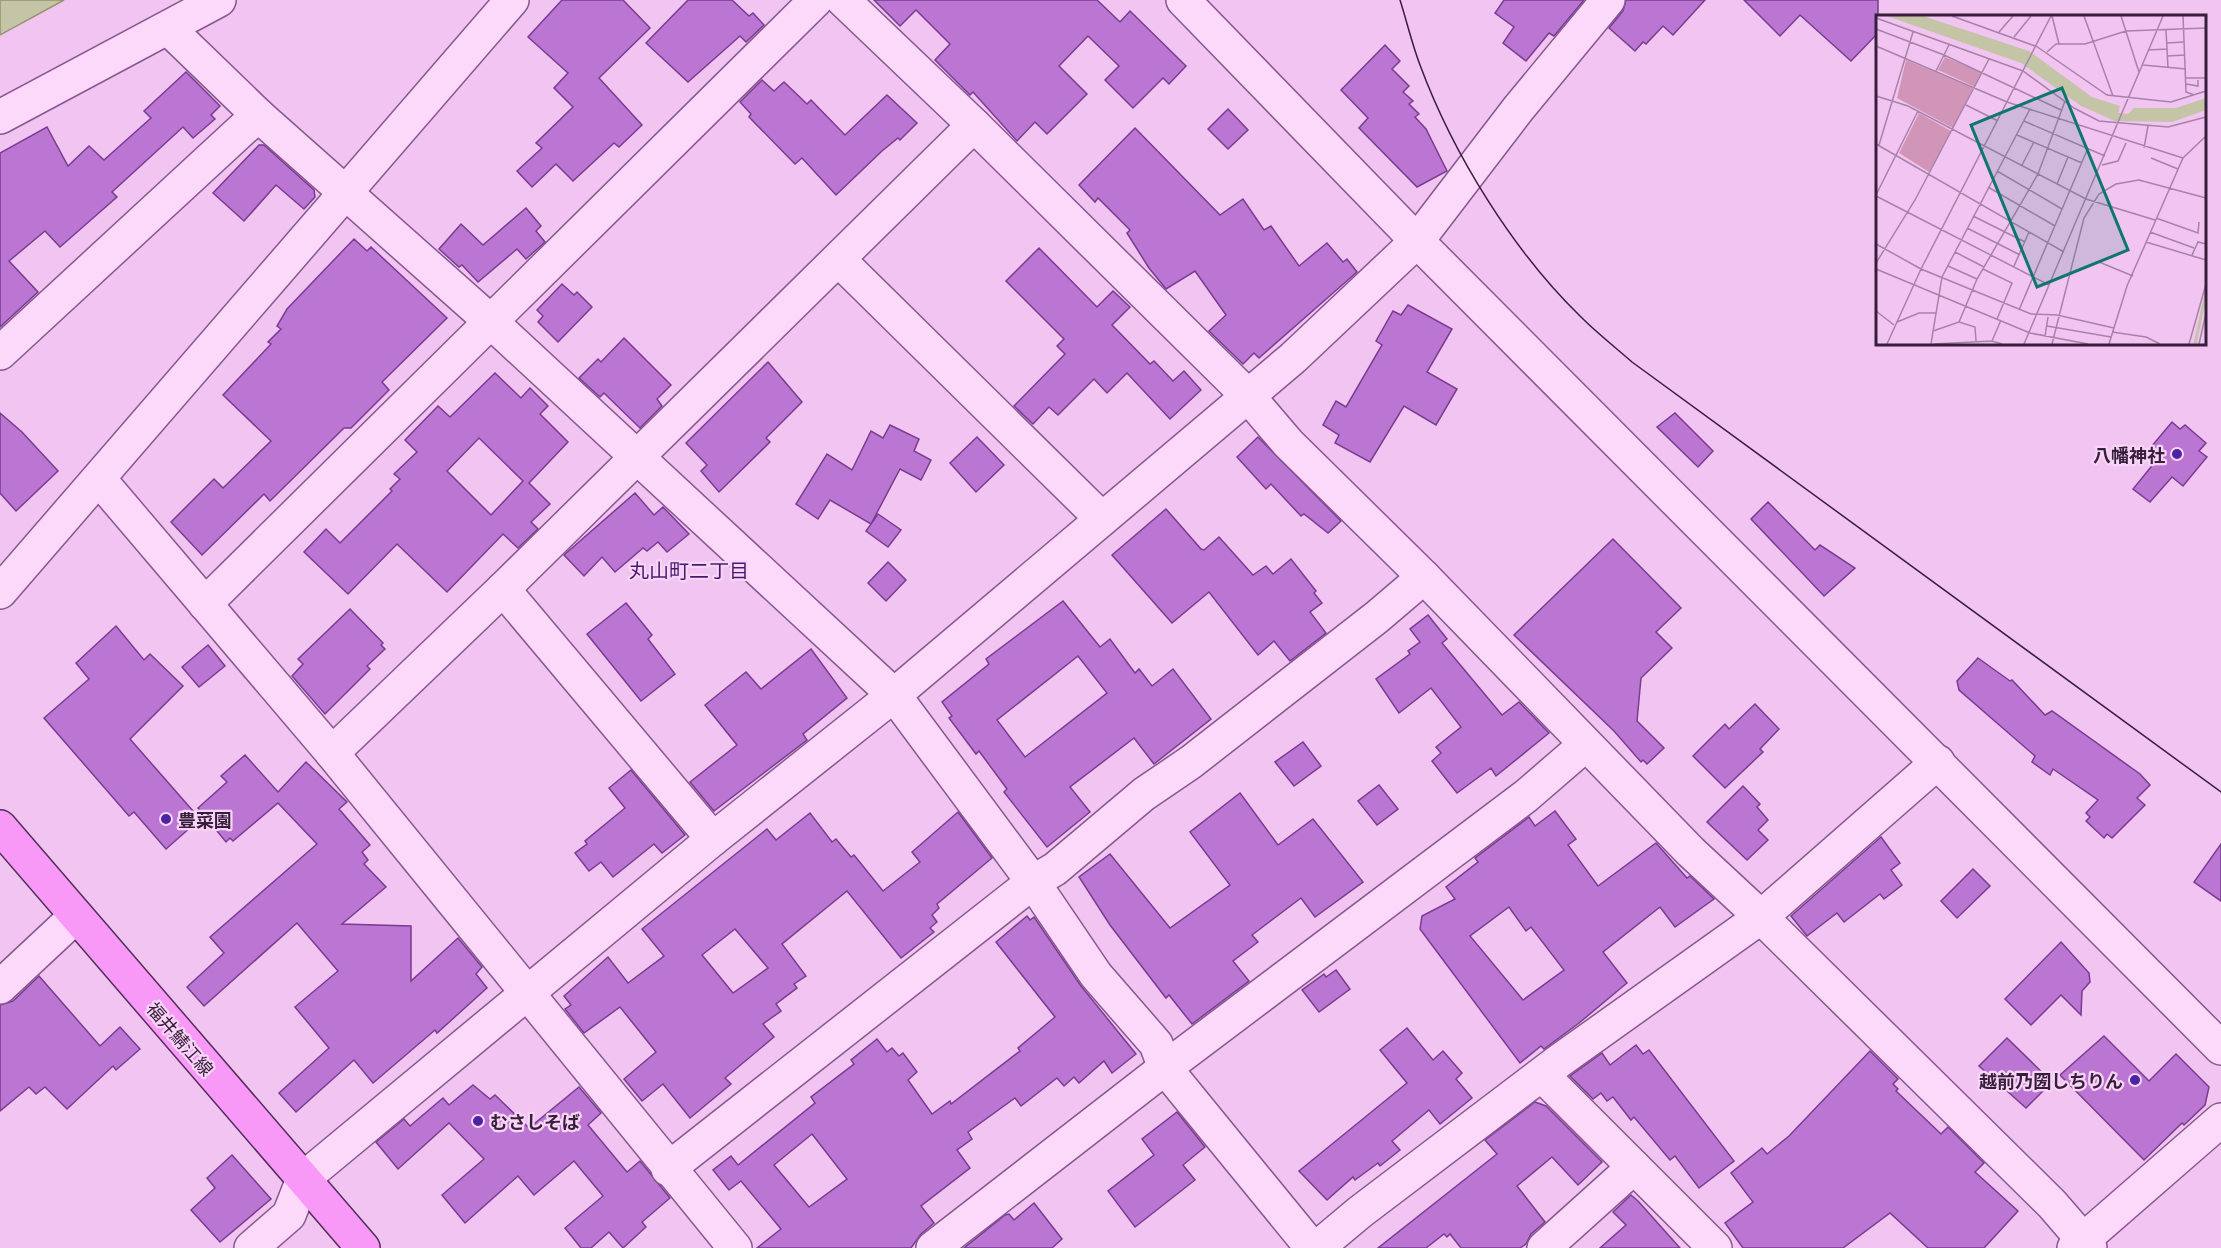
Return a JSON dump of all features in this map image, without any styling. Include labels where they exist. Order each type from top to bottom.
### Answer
[{"type":"main road","name":"福井鯖江線","points":[[0,827],[363,1248]]},
{"type":"street","points":[[0,117],[219,0]]},
{"type":"street","points":[[0,592],[512,0]]},
{"type":"street","points":[[204,604],[489,320],[816,0]]},
{"type":"street","points":[[843,0],[974,125],[1248,396],[1288,443],[1424,577],[1691,852],[1761,917],[2052,1204],[2083,1246],[2221,1119]]},
{"type":"street","points":[[1183,0],[1417,241],[2221,1048]]},
{"type":"street","points":[[251,1248],[289,1215],[303,1179],[713,838],[894,695],[1248,396],[1417,241],[1518,109],[1608,0]]},
{"type":"street","points":[[168,28],[258,116],[489,320],[894,695],[1033,882],[1096,975],[1156,1044],[1165,1068],[1312,1248]]},
{"type":"street","points":[[0,353],[258,116]]},
{"type":"street","points":[[332,753],[503,590],[974,125]]},
{"type":"street","points":[[838,260],[1101,518]]},
{"type":"street","points":[[99,479],[332,753],[668,1169],[735,1248]]},
{"type":"street","points":[[668,1169],[1033,882],[1055,868],[1144,794],[1210,748],[1377,618],[1424,577]]},
{"type":"street","points":[[503,590],[713,838]]},
{"type":"street","points":[[933,1248],[1165,1068],[1526,796],[1585,745]]},
{"type":"street","points":[[1317,1248],[1360,1212],[1542,1075],[1761,917],[1938,762]]},
{"type":"street","points":[[0,987],[76,916]]},
{"type":"street","points":[[1542,1075],[1715,1248]]},
{"type":"street","points":[[1544,1248],[1634,1167]]},
{"type":"shaded area","points":[[0,0],[64,0],[0,35]]},
{"type":"building","points":[[562,0],[623,0],[650,28],[599,78],[642,125],[619,147],[614,143],[573,181],[556,164],[532,187],[517,171],[542,148],[536,143],[573,107],[554,88],[568,73],[528,37]]},
{"type":"building","points":[[688,0],[732,0],[749,16],[753,13],[764,25],[746,42],[740,36],[688,82],[646,43]]},
{"type":"building","points":[[874,0],[1097,0],[1120,22],[1130,11],[1186,66],[1169,84],[1163,78],[1133,108],[1105,80],[1119,66],[1088,36],[1059,66],[1087,94],[1047,134],[1035,122],[1017,141],[973,92],[970,95],[935,60],[950,44],[916,10],[900,26]]},
{"type":"building","points":[[1504,0],[1584,0],[1554,36],[1549,33],[1526,61],[1503,43],[1514,27],[1495,13]]},
{"type":"building","points":[[1626,0],[1705,0],[1673,35],[1663,26],[1646,44],[1643,42],[1635,51],[1609,28],[1623,11]]},
{"type":"building","points":[[1744,0],[1878,0],[1876,35],[1851,61],[1800,15],[1780,36]]},
{"type":"building","points":[[1385,45],[1400,61],[1392,69],[1409,86],[1403,92],[1413,101],[1409,104],[1419,114],[1415,117],[1426,129],[1447,171],[1417,187],[1359,128],[1368,118],[1341,90]]},
{"type":"building","points":[[186,72],[220,106],[211,115],[215,119],[193,138],[183,127],[112,192],[117,197],[60,247],[45,231],[9,261],[38,292],[0,327],[0,153],[47,127],[68,166],[89,146],[104,160],[151,118],[144,111]]},
{"type":"building","points":[[762,80],[774,91],[784,82],[807,104],[811,100],[845,135],[887,95],[917,123],[900,140],[898,138],[882,151],[836,195],[802,158],[795,164],[749,117],[751,114],[740,102]]},
{"type":"building","points":[[1228,109],[1248,130],[1228,149],[1208,129]]},
{"type":"building","points":[[1135,128],[1220,215],[1243,199],[1264,230],[1271,226],[1299,266],[1327,243],[1343,262],[1347,259],[1357,272],[1259,358],[1254,353],[1243,364],[1209,331],[1226,315],[1195,271],[1166,289],[1149,268],[1127,233],[1130,230],[1098,198],[1095,202],[1079,185]]},
{"type":"building","points":[[259,145],[264,145],[314,190],[315,197],[304,209],[276,185],[244,221],[213,193]]},
{"type":"building","points":[[526,208],[541,226],[536,231],[545,242],[526,259],[517,249],[478,282],[462,265],[459,267],[439,249],[461,224],[483,245]]},
{"type":"building","points":[[354,239],[367,251],[371,247],[447,318],[382,382],[389,390],[351,428],[344,428],[270,501],[264,494],[202,555],[171,522],[214,479],[223,488],[271,441],[223,395],[271,344],[268,342],[281,329],[277,326],[287,309]]},
{"type":"building","points":[[1039,248],[1097,307],[1113,291],[1130,307],[1112,325],[1150,364],[1154,361],[1173,381],[1184,371],[1201,390],[1170,419],[1127,373],[1107,393],[1094,379],[1058,415],[1049,407],[1033,424],[1014,406],[1065,354],[1057,346],[1064,339],[1006,281]]},
{"type":"building","points":[[562,284],[574,295],[577,292],[592,307],[558,342],[538,322],[543,316],[537,310]]},
{"type":"building","points":[[1408,305],[1452,329],[1427,372],[1457,389],[1436,425],[1404,406],[1370,462],[1335,443],[1339,435],[1323,425],[1336,401],[1346,407],[1382,345],[1376,341],[1393,311],[1401,315]]},
{"type":"building","points":[[624,338],[671,385],[657,399],[662,406],[640,428],[604,393],[600,397],[579,378],[598,359],[601,362]]},
{"type":"building","points":[[768,362],[802,402],[766,438],[770,442],[719,492],[701,471],[707,465],[686,443]]},
{"type":"building","points":[[495,373],[521,398],[530,388],[548,406],[540,414],[568,442],[529,483],[550,504],[531,522],[538,529],[518,548],[503,534],[447,592],[397,544],[348,594],[304,552],[326,529],[340,543],[392,491],[390,489],[400,479],[394,474],[417,452],[405,440],[438,406],[450,417]],"holes":[[[479,438],[523,481],[491,515],[447,471]]]},
{"type":"building","points":[[0,413],[22,432],[58,471],[16,511],[0,493]]},
{"type":"building","points":[[1675,413],[1713,451],[1698,467],[1657,427]]},
{"type":"building","points":[[2172,422],[2180,429],[2185,425],[2206,443],[2199,451],[2207,457],[2183,486],[2172,477],[2150,502],[2133,489],[2155,462],[2146,453]]},
{"type":"building","points":[[890,425],[919,439],[914,451],[931,460],[921,480],[900,469],[871,524],[830,500],[818,519],[796,504],[827,454],[852,470],[871,431],[883,438]]},
{"type":"building","points":[[977,437],[1004,465],[976,492],[950,463]]},
{"type":"building","points":[[1258,437],[1341,521],[1328,533],[1304,514],[1301,516],[1271,484],[1266,489],[1237,457]]},
{"type":"building","points":[[635,493],[654,515],[663,507],[689,534],[667,552],[658,542],[647,551],[643,548],[615,572],[602,557],[584,576],[564,555]]},
{"type":"building","points":[[1768,502],[1815,550],[1820,545],[1855,568],[1824,596],[1751,519]]},
{"type":"building","points":[[1166,509],[1201,549],[1204,550],[1219,537],[1253,575],[1266,566],[1273,574],[1291,559],[1316,591],[1314,593],[1322,603],[1310,612],[1326,633],[1290,661],[1274,641],[1258,655],[1209,592],[1172,623],[1112,555]]},
{"type":"building","points":[[878,514],[901,530],[888,547],[866,531]]},
{"type":"building","points":[[1613,539],[1681,608],[1656,632],[1672,648],[1641,678],[1637,721],[1664,748],[1647,764],[1643,760],[1641,762],[1614,731],[1514,635]]},
{"type":"building","points":[[888,562],[906,580],[886,601],[868,583]]},
{"type":"building","points":[[1063,601],[1100,647],[1110,639],[1135,673],[1139,669],[1152,686],[1173,669],[1211,719],[1154,764],[1134,738],[1070,787],[1090,812],[1047,847],[1004,792],[1007,789],[979,751],[976,754],[949,718],[952,716],[942,702],[989,664],[986,659]],"holes":[[[1078,656],[1107,693],[1025,757],[997,720]]]},
{"type":"building","points":[[626,603],[652,635],[648,639],[675,674],[641,701],[587,634]]},
{"type":"building","points":[[350,609],[383,643],[381,645],[385,649],[367,666],[370,669],[325,714],[292,676],[303,664],[298,659]]},
{"type":"building","points":[[1428,615],[1447,639],[1442,643],[1502,715],[1519,702],[1549,733],[1496,776],[1491,768],[1457,793],[1432,761],[1441,753],[1436,747],[1461,727],[1431,688],[1399,713],[1376,679],[1410,654],[1408,651],[1420,642],[1410,629]]},
{"type":"building","points":[[116,626],[144,660],[150,654],[183,686],[130,739],[200,819],[166,849],[134,812],[129,816],[44,718],[89,679],[76,663]]},
{"type":"building","points":[[208,645],[225,666],[199,687],[182,667]]},
{"type":"building","points":[[811,649],[847,698],[803,734],[807,740],[714,811],[690,782],[737,745],[705,705],[746,672],[761,689]]},
{"type":"building","points":[[1978,658],[2010,681],[2012,680],[2045,715],[2052,711],[2140,774],[2150,785],[2137,798],[2145,805],[2112,838],[2107,834],[2104,838],[2086,821],[2090,817],[2086,813],[2098,800],[2053,769],[2050,775],[2032,762],[2035,756],[1959,690],[1957,681]]},
{"type":"building","points":[[1755,704],[1779,729],[1760,749],[1763,752],[1725,788],[1693,756],[1725,724],[1729,729]]},
{"type":"building","points":[[1303,742],[1321,766],[1294,786],[1275,762]]},
{"type":"building","points":[[245,755],[278,792],[306,762],[347,802],[339,809],[370,845],[362,852],[368,860],[364,864],[386,887],[342,924],[411,926],[411,981],[458,938],[482,967],[476,974],[487,988],[437,1033],[435,1030],[373,1083],[354,1060],[296,1112],[279,1093],[329,1048],[295,1007],[338,971],[297,923],[204,1006],[187,987],[224,953],[210,937],[317,844],[278,803],[233,841],[230,838],[226,842],[198,808],[227,782],[221,776]]},
{"type":"building","points":[[631,770],[685,835],[662,853],[654,844],[613,877],[601,862],[589,871],[575,853],[587,844],[585,841],[625,808],[609,788]]},
{"type":"building","points":[[1379,785],[1398,809],[1377,825],[1358,801]]},
{"type":"building","points":[[1743,786],[1760,804],[1757,807],[1768,820],[1758,830],[1768,840],[1747,860],[1707,822]]},
{"type":"building","points":[[1240,793],[1278,845],[1313,819],[1363,882],[1315,917],[1301,898],[1252,935],[1258,942],[1233,961],[1249,981],[1192,1024],[1169,995],[1166,998],[1110,925],[1079,877],[1110,854],[1170,928],[1230,885],[1190,832]]},
{"type":"building","points":[[1555,811],[1576,839],[1568,845],[1598,886],[1656,843],[1687,878],[1690,876],[1714,899],[1675,927],[1660,907],[1603,952],[1627,983],[1579,1023],[1544,1049],[1541,1046],[1520,1063],[1420,929],[1422,916],[1455,899],[1446,887],[1478,862],[1475,858],[1529,817],[1535,826]],"holes":[[[1509,907],[1526,931],[1531,927],[1564,970],[1523,1000],[1470,936]]]},
{"type":"building","points":[[958,812],[992,858],[937,904],[939,908],[932,915],[937,922],[930,928],[934,932],[901,958],[847,891],[782,944],[806,976],[794,984],[797,988],[776,1004],[781,1011],[763,1024],[774,1037],[725,1078],[731,1084],[690,1118],[663,1084],[642,1101],[624,1079],[656,1052],[620,1007],[584,1033],[565,1009],[571,1005],[564,996],[608,957],[628,983],[664,956],[642,929],[767,829],[776,840],[810,813],[832,842],[836,839],[851,857],[854,855],[883,891],[920,862],[912,852]],"holes":[[[735,929],[768,968],[733,993],[702,955]]]},
{"type":"building","points":[[1881,837],[1900,863],[1891,870],[1902,885],[1884,899],[1880,894],[1844,922],[1837,913],[1807,936],[1791,916]]},
{"type":"building","points":[[2221,844],[2221,901],[2194,882]]},
{"type":"building","points":[[1973,869],[1990,886],[1957,918],[1941,901]]},
{"type":"building","points":[[1027,916],[1030,920],[1034,917],[1081,986],[1136,1054],[1112,1073],[1104,1061],[1079,1083],[1074,1077],[1064,1086],[1057,1078],[1021,1106],[1015,1098],[968,1132],[972,1139],[957,1150],[970,1168],[921,1206],[934,1223],[921,1234],[911,1248],[757,1248],[781,1229],[741,1181],[729,1190],[713,1170],[731,1156],[738,1165],[815,1103],[811,1097],[854,1064],[851,1060],[877,1039],[887,1052],[892,1048],[899,1056],[903,1053],[917,1072],[908,1080],[932,1114],[950,1101],[951,1104],[1020,1051],[1018,1048],[1055,1017],[996,942]],"holes":[[[812,1134],[847,1179],[809,1207],[774,1165]]]},
{"type":"building","points":[[2061,942],[2089,973],[2090,982],[2082,991],[2081,1015],[2061,995],[2031,1025],[2005,999]]},
{"type":"building","points":[[1336,970],[1350,989],[1319,1012],[1302,990],[1324,974],[1326,977]]},
{"type":"building","points":[[39,976],[100,1046],[120,1027],[140,1049],[116,1070],[113,1066],[67,1109],[45,1087],[36,1094],[29,1087],[0,1111],[0,1005],[13,1001]]},
{"type":"building","points":[[1407,1028],[1433,1060],[1443,1051],[1462,1073],[1456,1079],[1472,1098],[1440,1124],[1429,1110],[1392,1141],[1400,1150],[1380,1166],[1378,1163],[1355,1180],[1353,1177],[1327,1200],[1299,1171],[1407,1083],[1380,1050]]},
{"type":"building","points":[[2104,1036],[2149,1081],[2176,1054],[2209,1087],[2205,1105],[2184,1125],[2182,1123],[2144,1160],[2060,1075]]},
{"type":"building","points":[[2007,1038],[2052,1082],[2026,1108],[1979,1066]]},
{"type":"building","points":[[1636,1045],[1643,1054],[1649,1050],[1734,1161],[1699,1188],[1675,1156],[1670,1160],[1634,1117],[1631,1120],[1613,1097],[1607,1101],[1601,1093],[1593,1099],[1570,1076],[1602,1053],[1610,1065]]},
{"type":"building","points":[[1870,1051],[1898,1079],[1893,1084],[1898,1089],[1896,1091],[1941,1134],[1948,1127],[1984,1163],[1975,1172],[2018,1211],[1984,1248],[1928,1248],[1890,1213],[1843,1248],[1743,1248],[1725,1223],[1753,1202],[1731,1173],[1762,1148],[1767,1154],[1789,1136]]},
{"type":"building","points":[[473,1085],[490,1099],[495,1095],[529,1128],[579,1087],[601,1113],[588,1125],[627,1172],[640,1161],[670,1198],[642,1222],[646,1227],[623,1248],[609,1232],[591,1248],[581,1248],[565,1228],[603,1196],[574,1161],[534,1195],[518,1176],[465,1223],[442,1195],[484,1159],[449,1123],[398,1169],[376,1142],[404,1119],[410,1126],[443,1098],[449,1105]]},
{"type":"building","points":[[1535,1102],[1546,1106],[1602,1162],[1578,1185],[1552,1157],[1517,1186],[1545,1222],[1531,1234],[1526,1244],[1520,1248],[1461,1248],[1450,1234],[1447,1237],[1444,1234],[1426,1248],[1378,1248],[1497,1154],[1485,1140]]},
{"type":"building","points":[[1177,1112],[1205,1147],[1183,1165],[1195,1180],[1135,1227],[1108,1191],[1154,1155],[1142,1139]]},
{"type":"building","points":[[232,1155],[271,1199],[220,1242],[191,1210],[215,1188],[207,1178]]},
{"type":"building","points":[[1631,1195],[1680,1248],[1600,1248],[1626,1225],[1613,1212]]},
{"type":"building","points":[[1034,1203],[1062,1239],[1052,1248],[964,1248],[1005,1215],[1009,1214],[1014,1220]]},
{"type":"tram line","points":[[1400,0],[1417,57],[1434,99],[1487,200],[1532,262],[1587,323],[1632,362],[2221,792]]},
{"type":"place","name":"八幡神社","points":[[2177,454]]},
{"type":"place","name":"豊菜園","points":[[166,819]]},
{"type":"place","name":"越前乃圀しちりん","points":[[2135,1080]]},
{"type":"place","name":"むさしそば","points":[[478,1121]]},
{"type":"district","name":"丸山町二丁目","points":[[689,569]]}]
